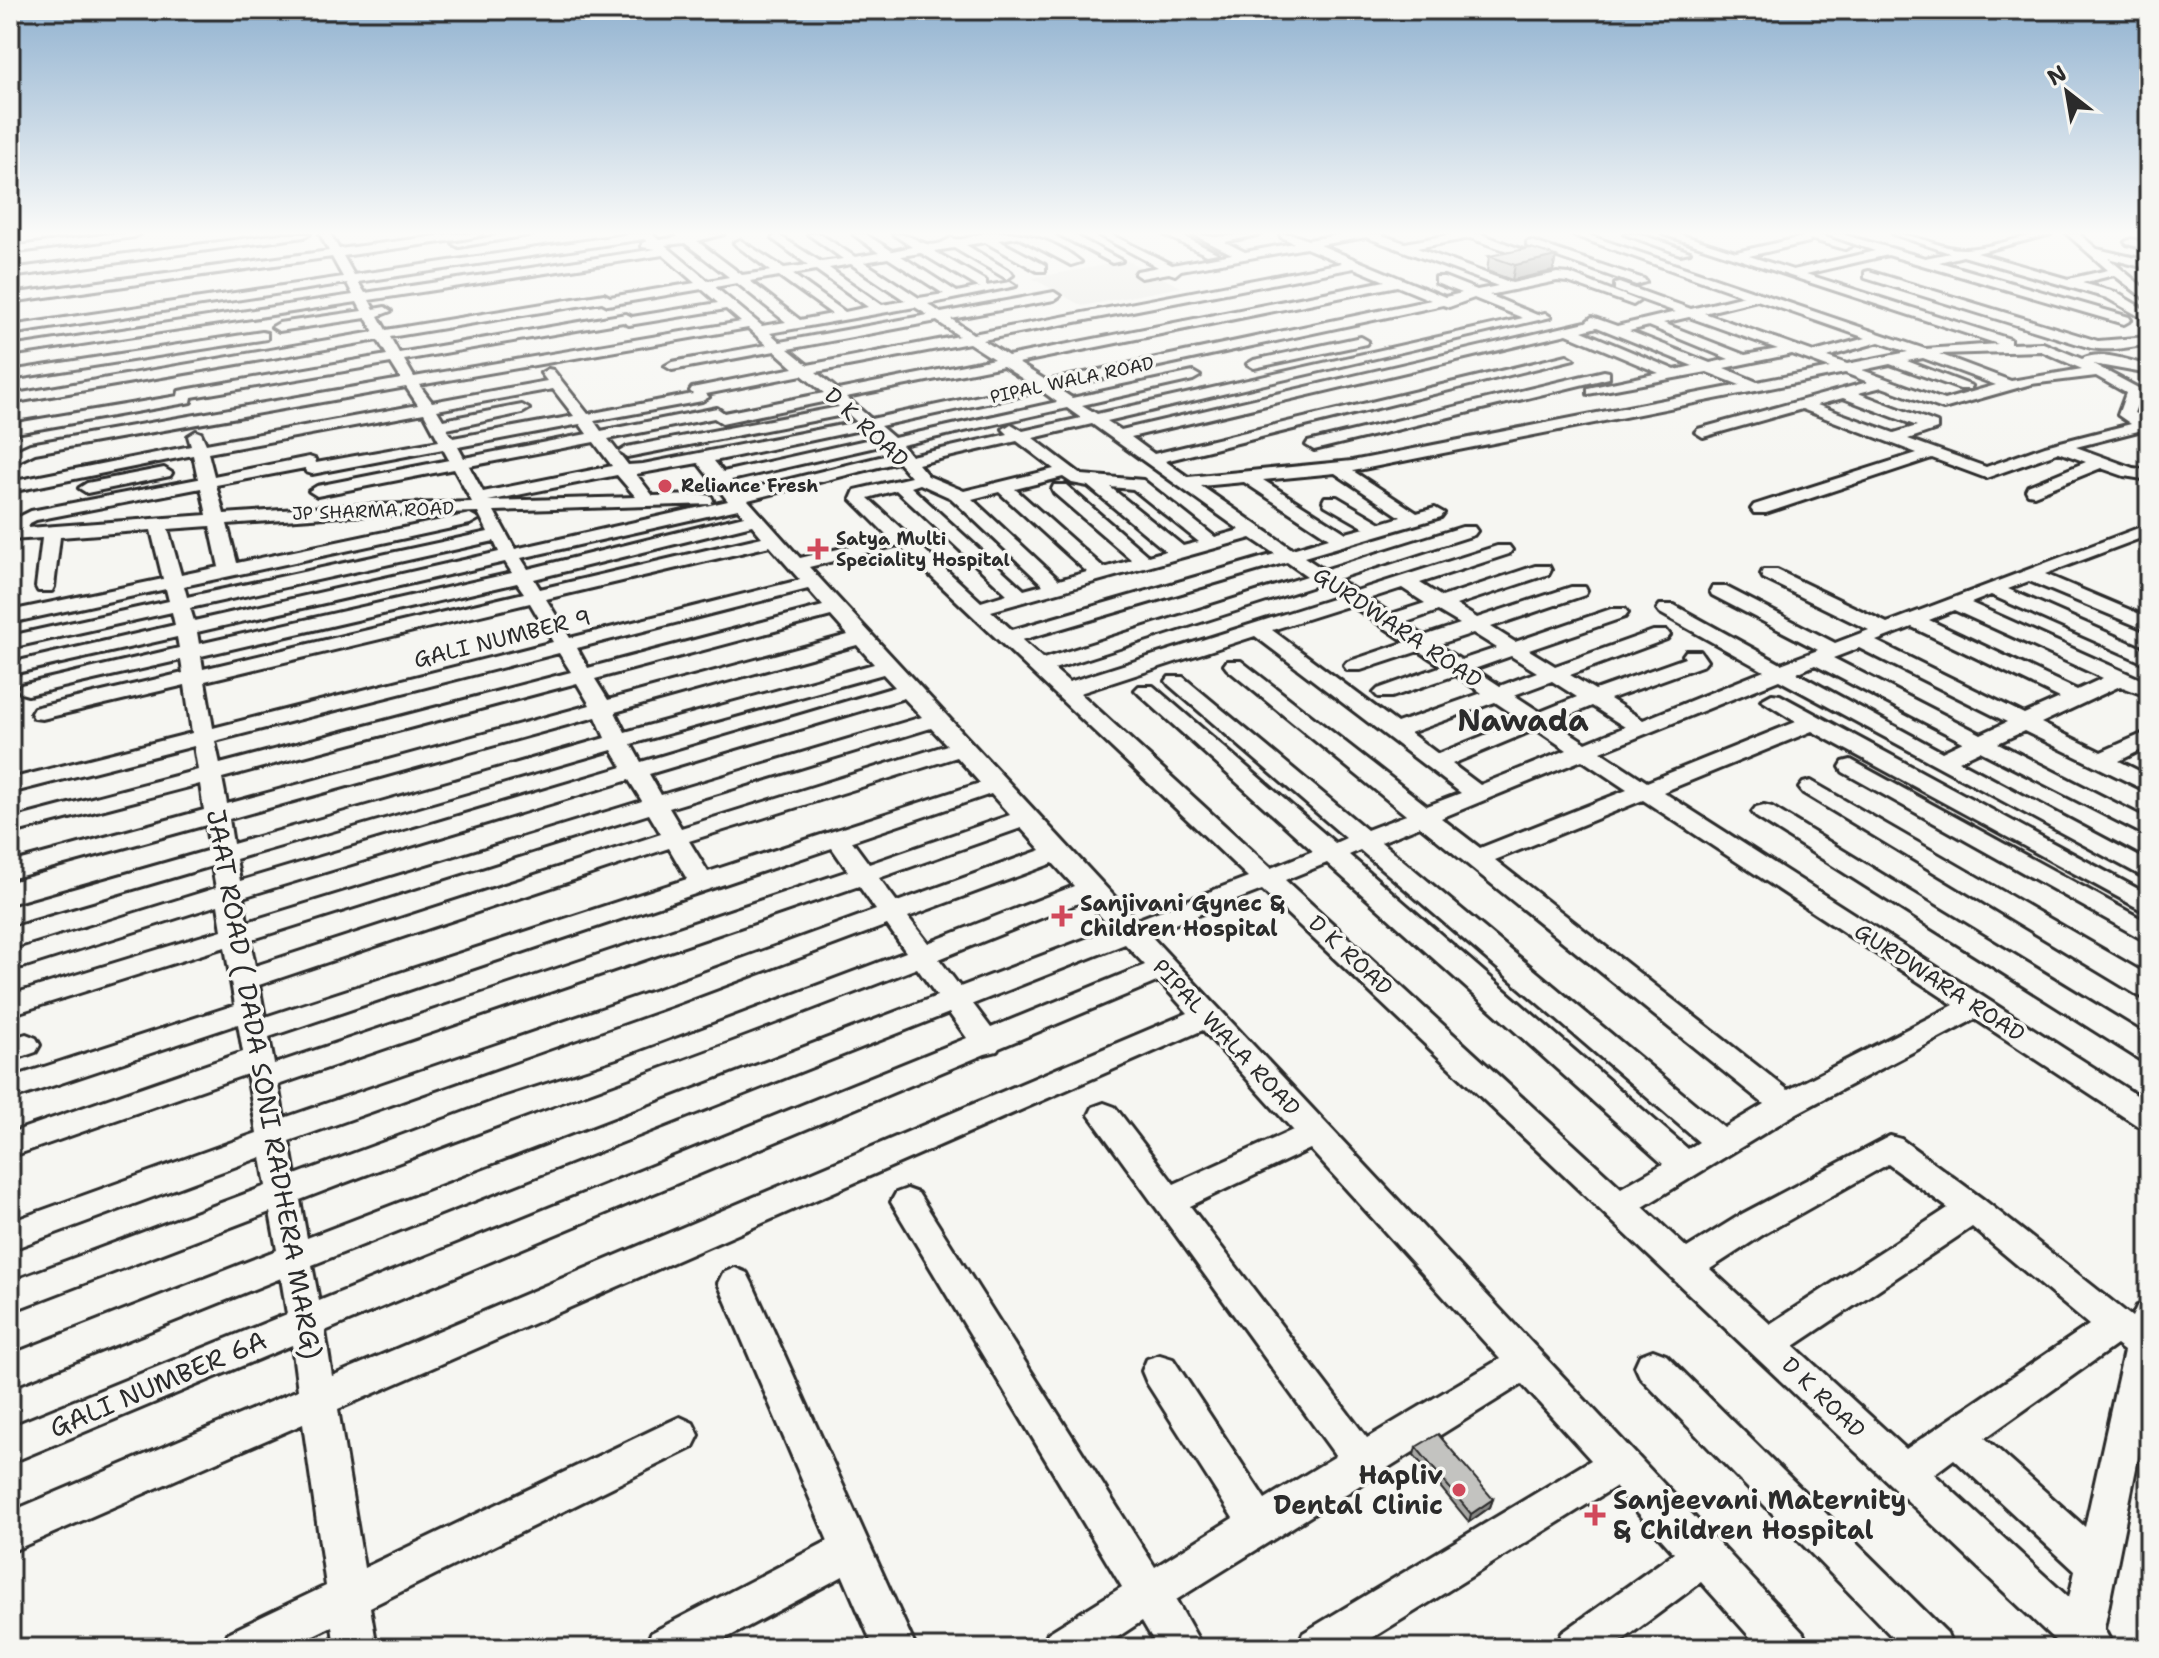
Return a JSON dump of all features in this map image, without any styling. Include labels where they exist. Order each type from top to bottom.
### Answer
[{"type":"street","points":[[163,311],[219,519],[229,569]]},
{"type":"street","points":[[10,330],[164,315],[350,311]]},
{"type":"street","points":[[10,339],[164,315],[350,311]]},
{"type":"street","points":[[279,327],[367,311]]},
{"type":"street","points":[[240,349],[368,311]]},
{"type":"street","points":[[15,491],[190,416],[368,311]]},
{"type":"street","points":[[15,491],[190,416],[368,311]]},
{"type":"street","points":[[15,491],[30,449],[190,416],[368,311]]},
{"type":"street","points":[[16,413],[190,416],[368,311]]},
{"type":"street","points":[[369,311],[701,882]]},
{"type":"street","points":[[370,311],[552,379]]},
{"type":"street","points":[[371,311],[518,337],[623,316]]},
{"type":"street","points":[[371,311],[518,337],[623,316],[667,311]]},
{"type":"street","points":[[371,311],[518,337],[635,311]]},
{"type":"street","points":[[388,311],[623,316],[838,402]]},
{"type":"street","points":[[618,311],[721,417]]},
{"type":"street","points":[[734,311],[838,402],[960,497],[1056,587]]},
{"type":"street","points":[[782,311],[797,324],[838,402],[1021,597]]},
{"type":"street","points":[[836,311],[843,316]]},
{"type":"street","points":[[797,324],[867,311]]},
{"type":"street","points":[[21,676],[189,652],[523,576],[737,499],[838,402],[915,311]]},
{"type":"street","name":"GURDWARA ROAD","points":[[930,311],[1582,750],[2149,1118]]},
{"type":"street","points":[[42,713],[536,597],[737,499],[838,402],[939,317],[970,311]]},
{"type":"street","points":[[838,402],[954,327],[1036,311]]},
{"type":"street","points":[[684,378],[838,402],[970,337],[1106,311]]},
{"type":"street","points":[[16,413],[190,416],[307,459],[447,443],[580,407],[721,417],[838,402],[987,349],[1177,311]]},
{"type":"street","points":[[317,491],[597,435],[838,402],[1006,361],[1252,311]]},
{"type":"street","name":"PIPAL WALA ROAD","points":[[1424,311],[1377,316],[969,401],[838,402],[721,417],[737,499],[908,690],[1788,1648]]},
{"type":"street","points":[[672,366],[838,402],[1020,436],[1385,353],[1441,344],[1466,334],[1540,318],[1524,311]]},
{"type":"street","name":"PIPAL WALA ROAD","points":[[1635,311],[1648,322],[1747,361]]},
{"type":"street","points":[[1726,311],[1838,345]]},
{"type":"street","points":[[1757,311],[1838,345],[1868,364]]},
{"type":"street","points":[[1803,311],[1880,338],[1933,352]]},
{"type":"street","points":[[1844,311],[2009,385]]},
{"type":"street","points":[[1865,311],[1978,349]]},
{"type":"street","points":[[1912,311],[2021,347]]},
{"type":"street","points":[[1932,318],[1957,311]]},
{"type":"street","points":[[1959,311],[2045,338]]},
{"type":"street","points":[[1993,311],[2096,345],[2121,346],[2080,327],[2026,311]]},
{"type":"street","points":[[2058,311],[2145,341]]},
{"type":"street","points":[[2094,311],[2124,320]]},
{"type":"street","points":[[1616,330],[1666,314],[1689,312],[1943,405],[2041,378],[2099,372]]},
{"type":"street","points":[[1476,314],[1504,326]]},
{"type":"street","points":[[1666,314],[1776,354]]},
{"type":"street","points":[[10,363],[164,315]]},
{"type":"street","points":[[10,375],[164,315]]},
{"type":"street","points":[[10,351],[164,315],[262,336]]},
{"type":"street","points":[[552,379],[623,316]]},
{"type":"street","points":[[1377,316],[1441,344]]},
{"type":"street","points":[[2102,325],[2148,316]]},
{"type":"street","points":[[1436,322],[1500,346]]},
{"type":"street","points":[[1118,435],[1595,322],[1986,473],[2051,449],[2147,425]]},
{"type":"street","points":[[1330,326],[1548,427]]},
{"type":"street","points":[[10,339],[24,328]]},
{"type":"street","points":[[1568,330],[1675,375]]},
{"type":"street","points":[[1543,336],[1587,355]]},
{"type":"street","points":[[518,337],[580,407],[597,435],[625,460],[643,469],[737,499]]},
{"type":"street","points":[[1816,356],[1838,345],[1880,338]]},
{"type":"street","points":[[1254,364],[1361,341]]},
{"type":"street","points":[[1524,341],[1567,359],[1645,380]]},
{"type":"street","points":[[2116,342],[2145,341]]},
{"type":"street","points":[[1183,483],[1337,467],[1933,352],[1978,349],[2043,347],[2075,361],[2133,391],[2125,413],[2147,425]]},
{"type":"street","points":[[1593,391],[1797,349]]},
{"type":"street","points":[[1152,459],[1567,359]]},
{"type":"street","points":[[2075,361],[2104,359],[2149,370]]},
{"type":"street","points":[[1891,360],[1985,393]]},
{"type":"street","points":[[1602,368],[1623,384]]},
{"type":"street","points":[[1314,445],[1495,402],[1602,368]]},
{"type":"street","points":[[772,392],[998,419],[1193,376]]},
{"type":"street","points":[[1703,432],[1883,382]]},
{"type":"street","points":[[16,413],[139,392]]},
{"type":"street","points":[[1846,394],[1932,426],[1894,438]]},
{"type":"street","points":[[11,612],[229,569],[484,507],[625,460],[721,417],[741,399]]},
{"type":"street","points":[[969,401],[998,419],[1078,480],[1137,484],[1213,544]]},
{"type":"street","name":"D K ROAD","points":[[838,402],[858,498],[1769,1344],[2085,1644]]},
{"type":"street","points":[[437,426],[522,409]]},
{"type":"street","points":[[15,491],[16,413]]},
{"type":"street","points":[[2063,448],[2135,474],[2149,475]]},
{"type":"street","points":[[1760,509],[1932,453]]},
{"type":"street","points":[[625,460],[649,502]]},
{"type":"street","points":[[2034,490],[2100,462]]},
{"type":"street","points":[[1337,467],[1415,519]]},
{"type":"street","points":[[960,497],[1066,471]]},
{"type":"street","points":[[1246,476],[1344,540]]},
{"type":"street","points":[[1094,482],[1180,553]]},
{"type":"street","points":[[1002,486],[1101,575]]},
{"type":"street","points":[[1060,489],[1145,562]]},
{"type":"street","name":"JP SHARMA ROAD","points":[[15,491],[52,531],[340,511],[737,499]]},
{"type":"street","points":[[21,676],[186,628],[510,555],[737,499]]},
{"type":"street","points":[[1331,501],[1379,529]]},
{"type":"street","points":[[1010,637],[1435,513]]},
{"type":"street","name":"JAAT ROAD ( DADA SONI RADHERA MARG)","points":[[158,524],[186,628],[236,934],[306,1322],[356,1648]]},
{"type":"street","points":[[10,1371],[293,1256],[1269,878],[1582,750],[2149,529]]},
{"type":"street","points":[[45,587],[52,531]]},
{"type":"street","points":[[1041,666],[1468,531]]},
{"type":"street","points":[[979,608],[1254,532]]},
{"type":"street","points":[[10,642],[499,535]]},
{"type":"street","name":"GALI NUMBER 9","points":[[10,786],[564,647],[803,574],[903,539]]},
{"type":"street","points":[[1067,690],[1503,550]]},
{"type":"street","points":[[1389,621],[1542,570]]},
{"type":"street","points":[[1770,574],[1888,631]]},
{"type":"street","points":[[2031,575],[2149,625]]},
{"type":"street","points":[[1405,582],[1640,727]]},
{"type":"street","points":[[1993,589],[2149,659]]},
{"type":"street","points":[[1354,666],[1578,591]]},
{"type":"street","points":[[1719,591],[1980,742],[2149,830]]},
{"type":"street","points":[[1956,604],[2149,691]]},
{"type":"street","points":[[20,824],[835,609]]},
{"type":"street","points":[[1667,609],[1779,673],[2149,872]]},
{"type":"street","points":[[1385,693],[1618,613]]},
{"type":"street","points":[[1914,620],[2077,698]]},
{"type":"street","points":[[1393,732],[1660,635],[1641,624]]},
{"type":"street","points":[[1258,629],[1476,793]]},
{"type":"street","points":[[10,871],[861,638]]},
{"type":"street","points":[[1861,641],[2149,785]]},
{"type":"street","points":[[1435,763],[1594,698],[1697,661],[1693,655]]},
{"type":"street","points":[[1234,665],[1786,1105]]},
{"type":"street","points":[[10,916],[887,667]]},
{"type":"street","points":[[1941,761],[2120,678]]},
{"type":"street","points":[[1176,681],[1722,1144]]},
{"type":"street","points":[[14,960],[229,892],[908,690]]},
{"type":"street","points":[[1146,690],[1685,1165]]},
{"type":"street","points":[[1772,700],[2149,906]]},
{"type":"street","points":[[10,1005],[655,803],[936,720]]},
{"type":"street","points":[[1478,858],[1813,723]]},
{"type":"street","points":[[2101,761],[2149,738]]},
{"type":"street","points":[[10,1145],[675,839],[962,748]]},
{"type":"street","points":[[1851,767],[2149,934]]},
{"type":"street","points":[[254,1032],[996,785]]},
{"type":"street","points":[[1811,788],[2149,989]]},
{"type":"street","points":[[1764,812],[2149,1051]]},
{"type":"street","points":[[10,1089],[254,1032],[864,875],[1026,818]]},
{"type":"street","points":[[837,838],[987,1044]]},
{"type":"street","points":[[10,1236],[273,1137],[663,998],[1058,852]]},
{"type":"street","points":[[22,1292],[511,1107],[630,1068],[1091,889]]},
{"type":"street","name":"GALI NUMBER 6A","points":[[10,1445],[987,1044],[1164,968]]},
{"type":"street","points":[[1620,1205],[1786,1105],[1976,1006]]},
{"type":"street","points":[[10,1532],[1208,1016]]},
{"type":"street","points":[[1104,1115],[1362,1461]]},
{"type":"street","points":[[1169,1201],[1315,1133]]},
{"type":"street","points":[[1686,1267],[1885,1148],[1900,1153],[2139,1334]]},
{"type":"street","points":[[907,1202],[1182,1648]]},
{"type":"street","points":[[1769,1344],[1973,1209]]},
{"type":"street","points":[[735,1283],[895,1648]]},
{"type":"street","points":[[1903,1473],[1956,1436],[2139,1334]]},
{"type":"street","points":[[2085,1644],[2096,1563],[2139,1334]]},
{"type":"street","points":[[1063,1648],[1259,1524],[1526,1363]]},
{"type":"street","points":[[1653,1366],[1932,1648]]},
{"type":"street","points":[[1160,1371],[1259,1524]]},
{"type":"street","points":[[243,1648],[680,1435]]},
{"type":"street","points":[[1956,1436],[2096,1563]]},
{"type":"street","points":[[1318,1648],[1619,1464]]},
{"type":"street","points":[[666,1648],[853,1549]]},
{"type":"street","points":[[1577,1648],[1703,1556]]},
{"type":"building","name":"Hapliv Dental Clinic","points":[[1438,1434],[1493,1499],[1471,1514],[1416,1447]]},
{"type":"place","name":"Reliance Fresh","points":[[665,486]]},
{"type":"place","name":"Satya Multi Speciality Hospital","points":[[818,549]]},
{"type":"place","name":"Sanjivani Gynec & Children Hospital","points":[[1062,916]]},
{"type":"place","name":"Hapliv Dental Clinic","points":[[1459,1490]]},
{"type":"place","name":"Sanjeevani Maternity & Children Hospital","points":[[1595,1515]]},
{"type":"district","name":"Nawada","points":[[1523,721]]}]
